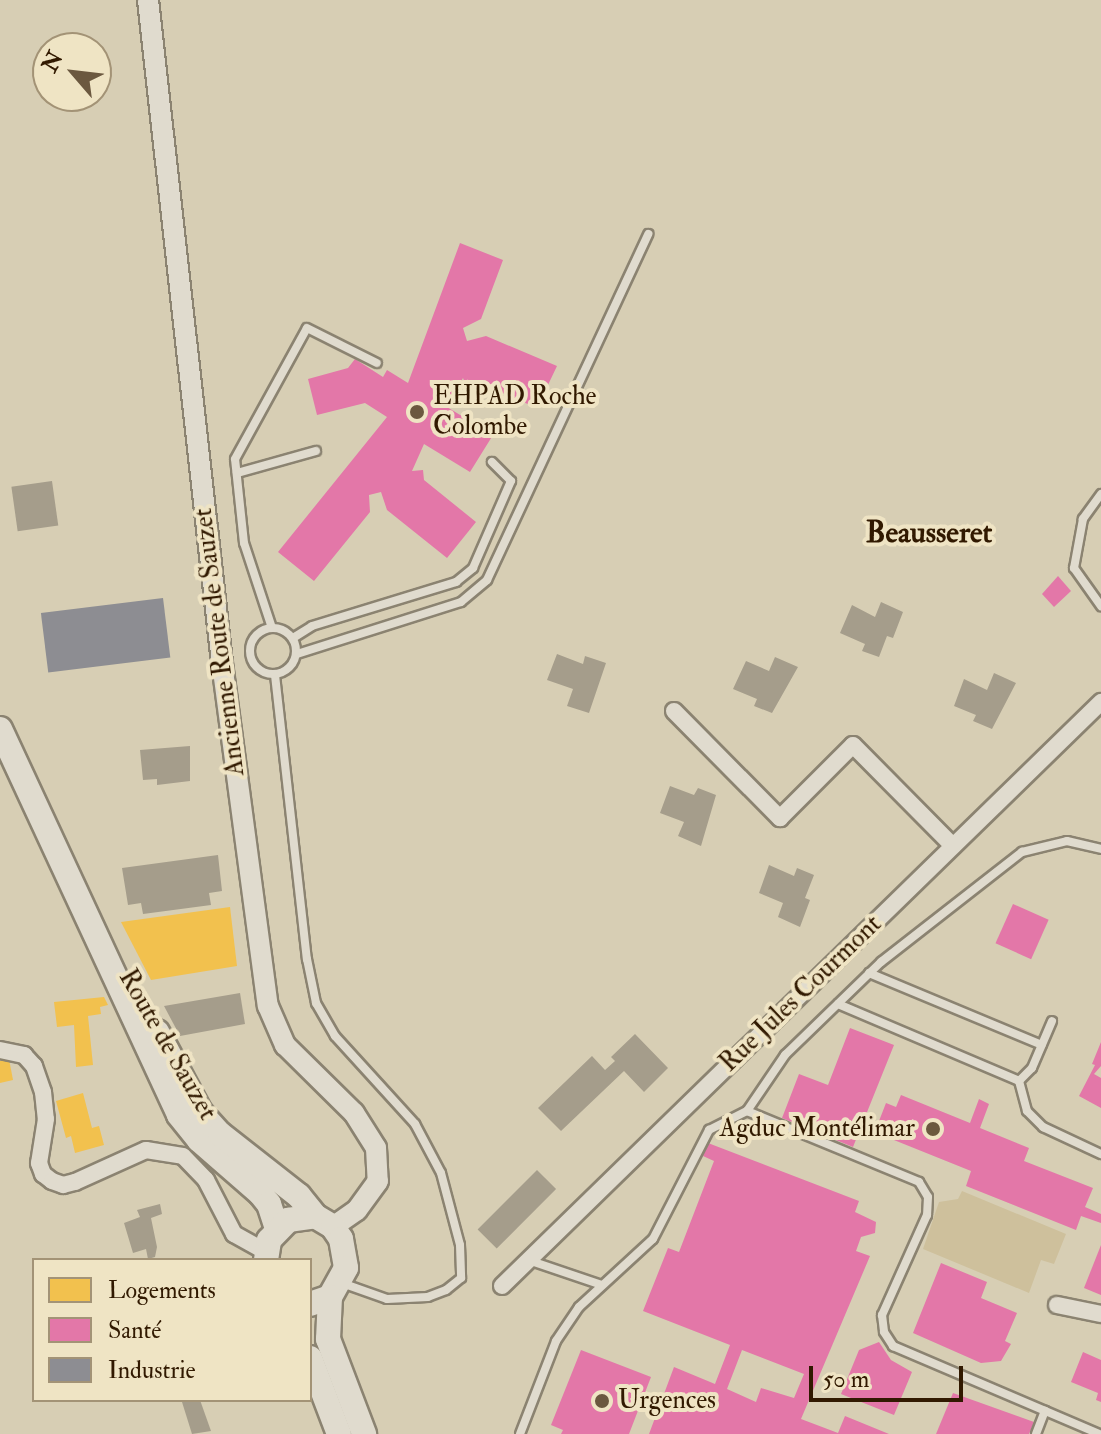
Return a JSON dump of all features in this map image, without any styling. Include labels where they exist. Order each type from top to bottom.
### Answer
[{"type":"main road","name":"Route de Sauzet","points":[[0,729],[56,843],[179,1115],[199,1140],[260,1193],[269,1204],[277,1229]]},
{"type":"main road","name":"Route de Sauzet","points":[[56,843],[200,1112],[220,1134],[299,1196],[324,1221]]},
{"type":"main road","points":[[266,1256],[277,1229],[288,1220],[324,1221],[346,1253],[327,1295],[328,1339],[364,1434]]},
{"type":"main road","points":[[312,1363],[339,1434]]},
{"type":"street","name":"Ancienne Route de Sauzet","points":[[148,0],[222,663],[268,1006],[285,1045],[354,1113],[376,1148],[378,1181],[357,1210],[324,1221]]},
{"type":"street","name":"Rue Jules Courmont","points":[[502,1286],[1101,702]]},
{"type":"street","points":[[674,711],[780,818],[853,745],[953,846]]},
{"type":"street","points":[[0,1050],[24,1055],[34,1066],[43,1092],[46,1119],[39,1163],[43,1174],[52,1181],[63,1185],[75,1182],[146,1150],[183,1156],[206,1180],[234,1234],[266,1256]]},
{"type":"street","points":[[1057,1305],[1101,1314]]},
{"type":"lane","points":[[297,654],[461,602],[487,580],[648,234]]},
{"type":"lane","points":[[272,628],[244,543],[235,459],[307,328],[377,363]]},
{"type":"lane","points":[[237,473],[316,451]]},
{"type":"lane","points":[[293,638],[312,626],[456,582],[473,568],[511,481],[492,462]]},
{"type":"lane","points":[[1101,494],[1083,519],[1074,568],[1101,606]]},
{"type":"lane","points":[[272,628],[280,629],[293,638],[297,654],[290,668],[275,675],[260,671],[250,657],[252,641],[272,628]]},
{"type":"lane","points":[[275,675],[307,959],[316,1003],[335,1036],[415,1124],[441,1173],[460,1245],[461,1278],[428,1297],[387,1299],[327,1295]]},
{"type":"lane","points":[[520,1434],[556,1341],[579,1307],[653,1239],[709,1130],[747,1111],[785,1055],[869,973],[1022,852],[1067,841],[1101,849]]},
{"type":"lane","points":[[869,973],[1042,1045]]},
{"type":"lane","points":[[838,1004],[1019,1081]]},
{"type":"lane","points":[[1019,1081],[1032,1068],[1052,1021]]},
{"type":"lane","points":[[1019,1081],[1027,1111],[1043,1127],[1101,1154]]},
{"type":"lane","points":[[747,1111],[919,1182],[928,1197],[927,1215],[882,1315],[884,1332],[893,1346],[1099,1434]]},
{"type":"lane","points":[[528,1260],[602,1285]]},
{"type":"lane","points":[[1036,1434],[1045,1411]]},
{"type":"shaded area","points":[[962,1191],[1066,1234],[1054,1264],[1041,1260],[1029,1293],[923,1249],[939,1202],[958,1199]]},
{"type":"building: Logements","points":[[230,907],[237,966],[151,980],[121,922]]},
{"type":"building: Logements","points":[[104,997],[108,1005],[100,1007],[101,1014],[88,1016],[93,1065],[76,1067],[74,1025],[57,1027],[54,1002]]},
{"type":"building: Logements","points":[[9,1059],[13,1080],[0,1083],[0,1061]]},
{"type":"building: Logements","points":[[83,1093],[92,1128],[99,1126],[104,1145],[75,1153],[71,1136],[66,1138],[56,1101]]},
{"type":"building: Santé","name":"EHPAD Roche Colombe","points":[[460,243],[503,260],[481,319],[463,328],[467,341],[486,336],[557,366],[537,408],[477,382],[467,388],[463,378],[447,407],[493,435],[470,472],[424,444],[412,471],[423,470],[424,480],[476,522],[447,558],[387,510],[381,492],[369,495],[370,512],[314,581],[278,552],[387,417],[365,403],[317,415],[308,379],[348,368],[355,359],[383,377],[387,370],[408,383]]},
{"type":"building: Santé","points":[[1058,576],[1071,591],[1054,607],[1042,594]]},
{"type":"building: Santé","points":[[1013,904],[1049,920],[1031,959],[996,943]]},
{"type":"building: Santé","points":[[850,1028],[894,1045],[853,1147],[782,1118],[799,1074],[828,1085]]},
{"type":"building: Santé","points":[[1101,1042],[1101,1066],[1094,1074],[1101,1078],[1101,1108],[1079,1096],[1095,1065],[1092,1064]]},
{"type":"building: Santé","points":[[901,1095],[970,1123],[979,1099],[989,1104],[980,1128],[1029,1148],[1024,1161],[1093,1188],[1085,1207],[1101,1214],[1101,1223],[1081,1216],[1076,1230],[966,1186],[971,1171],[884,1136],[889,1124],[879,1121],[886,1103],[896,1107]]},
{"type":"building: Santé","points":[[708,1143],[859,1201],[855,1212],[876,1222],[875,1233],[861,1237],[856,1251],[870,1256],[801,1419],[838,1433],[845,1416],[889,1434],[649,1434],[674,1367],[715,1384],[730,1345],[643,1311],[668,1248],[679,1252],[714,1161],[703,1156]],"holes":[[[742,1350],[804,1374],[794,1398],[761,1388],[756,1402],[727,1389]]]},
{"type":"building: Santé","points":[[1101,1245],[1101,1295],[1084,1288]]},
{"type":"building: Santé","points":[[941,1263],[987,1282],[981,1298],[1017,1313],[1005,1341],[1011,1344],[1001,1361],[981,1363],[913,1333]]},
{"type":"building: Santé","points":[[879,1342],[891,1360],[912,1372],[894,1415],[841,1394],[859,1350]]},
{"type":"building: Santé","name":"Urgences","points":[[581,1350],[651,1377],[629,1434],[561,1434],[563,1430],[551,1425]]},
{"type":"building: Santé","points":[[1083,1352],[1101,1360],[1101,1402],[1096,1400],[1098,1393],[1071,1382]]},
{"type":"building: Santé","points":[[953,1393],[1034,1422],[1029,1434],[936,1434]]},
{"type":"building: Industrie","points":[[163,598],[170,658],[48,673],[41,613]]},
{"type":"building: Autres","points":[[52,481],[58,526],[18,531],[11,487]]},
{"type":"building: Autres","points":[[881,602],[903,612],[893,638],[887,636],[879,657],[862,651],[865,644],[840,633],[852,605],[875,617]]},
{"type":"building: Autres","points":[[557,654],[583,664],[585,656],[606,663],[589,713],[567,706],[573,689],[547,680]]},
{"type":"building: Autres","points":[[775,657],[798,667],[772,713],[754,706],[757,699],[733,689],[746,661],[769,671]]},
{"type":"building: Autres","points":[[994,673],[1016,683],[992,729],[973,721],[976,715],[954,706],[964,679],[987,690]]},
{"type":"building: Autres","points":[[190,746],[190,781],[157,785],[157,779],[143,780],[140,750]]},
{"type":"building: Autres","points":[[670,786],[694,795],[698,788],[716,795],[701,846],[678,836],[684,822],[660,813]]},
{"type":"building: Autres","points":[[218,855],[222,891],[209,893],[211,905],[143,914],[141,903],[128,905],[122,868]]},
{"type":"building: Autres","points":[[769,865],[794,876],[797,868],[814,875],[805,898],[810,900],[800,927],[778,917],[783,903],[759,893]]},
{"type":"building: Autres","points":[[240,993],[245,1024],[180,1036],[164,1006]]},
{"type":"building: Autres","points":[[635,1034],[668,1068],[644,1092],[624,1071],[561,1131],[538,1108],[592,1056],[605,1070],[615,1061],[611,1057]]},
{"type":"building: Autres","points":[[537,1170],[556,1189],[497,1248],[478,1229]]},
{"type":"building: Autres","points":[[160,1204],[162,1214],[151,1218],[157,1247],[155,1257],[148,1258],[146,1249],[133,1253],[124,1223],[140,1217],[137,1210]]},
{"type":"building: Autres","points":[[182,1402],[201,1402],[211,1431],[192,1434]]},
{"type":"place","name":"EHPAD Roche Colombe","points":[[417,412]]},
{"type":"place","name":"Agduc Montélimar","points":[[933,1129]]},
{"type":"place","name":"Urgences","points":[[602,1401]]},
{"type":"district","name":"Beausseret","points":[[929,533]]}]
